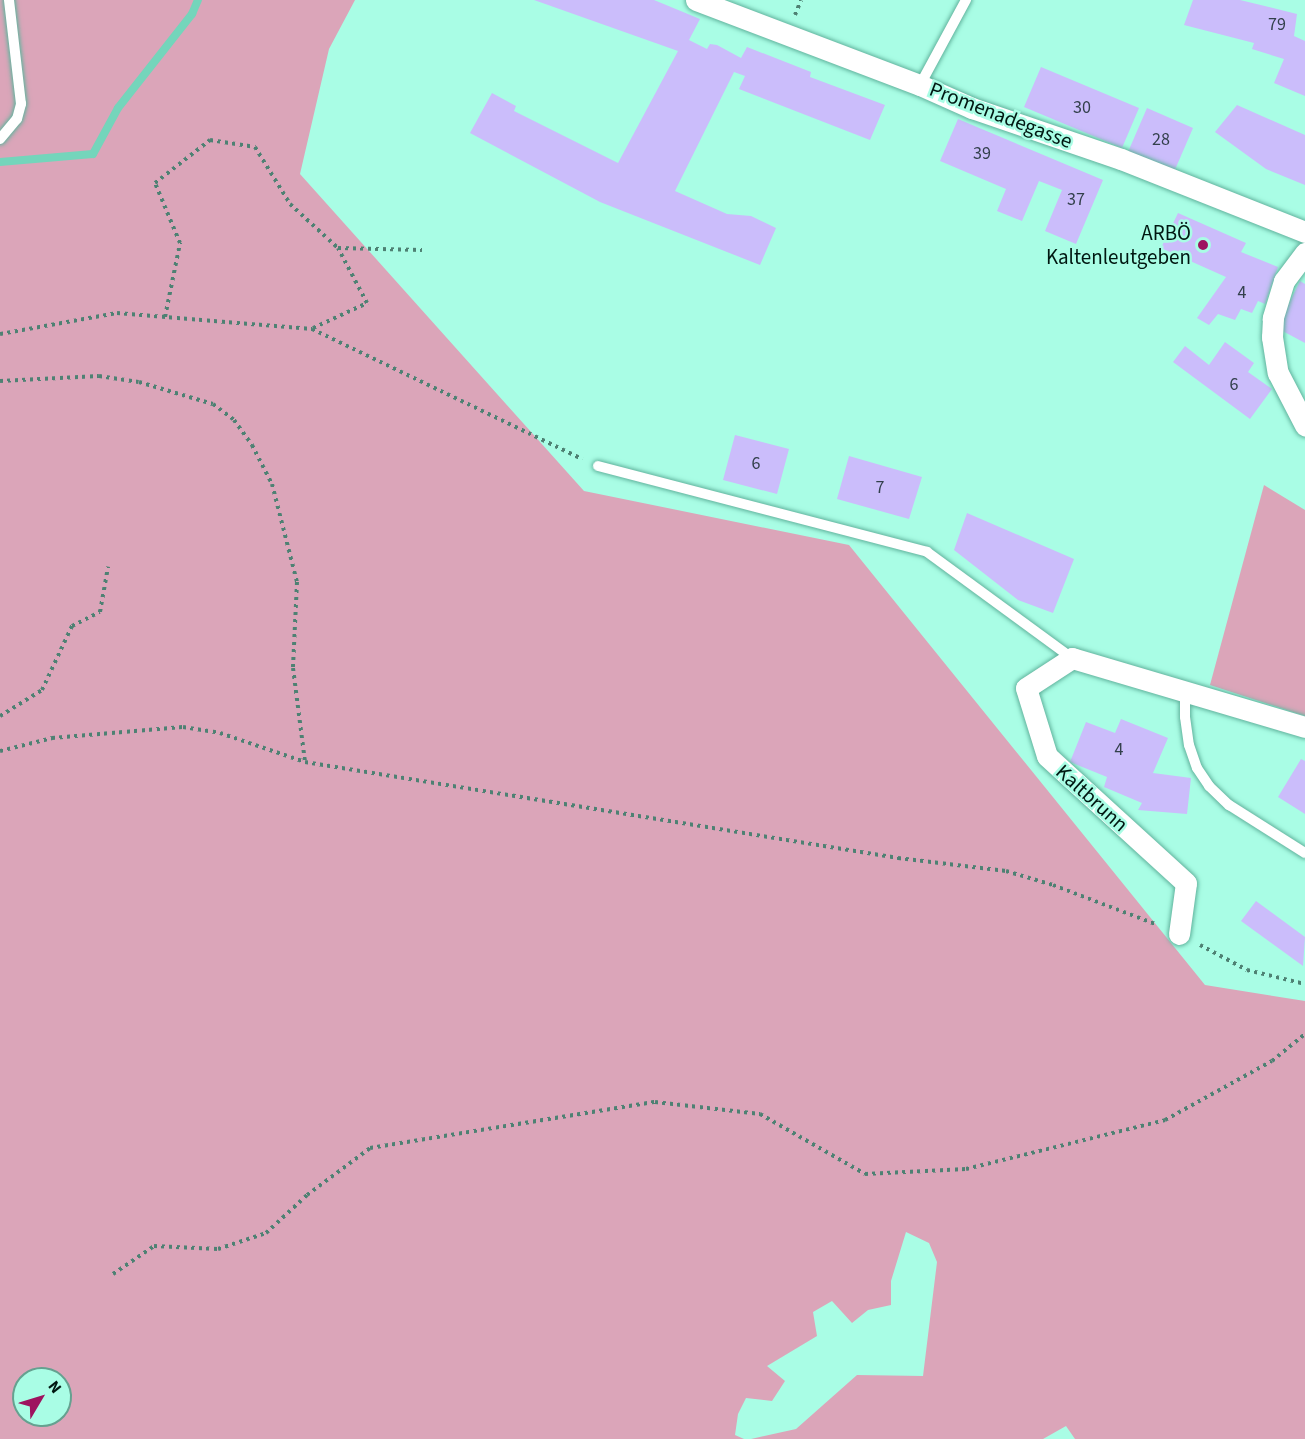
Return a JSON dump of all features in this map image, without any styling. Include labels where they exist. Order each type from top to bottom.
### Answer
[{"type":"street","name":"Promenadegasse","points":[[696,0],[920,85],[972,108],[1121,159],[1305,232]]},
{"type":"street","points":[[1305,253],[1284,281],[1273,318],[1272,337],[1278,374],[1305,425]]},
{"type":"street","points":[[1072,658],[1305,726]]},
{"type":"street","name":"Kaltbrunn","points":[[1072,658],[1026,688],[1047,756],[1186,883],[1179,934]]},
{"type":"lane","points":[[0,139],[17,119],[21,104],[9,0]]},
{"type":"lane","points":[[920,85],[966,0]]},
{"type":"lane","points":[[598,466],[927,552],[1072,658]]},
{"type":"lane","points":[[1185,692],[1185,717],[1190,745],[1197,768],[1209,786],[1228,805],[1305,853]]},
{"type":"path","points":[[799,6],[801,0]]},
{"type":"path","points":[[165,317],[180,243],[155,183],[210,140],[255,147],[290,204],[338,248],[367,303],[312,329]]},
{"type":"path","points":[[338,248],[422,250]]},
{"type":"path","points":[[0,334],[117,313],[312,329],[598,466]]},
{"type":"path","points":[[0,381],[99,376],[139,382],[213,404],[234,420],[252,445],[272,484],[297,582],[293,668],[305,762]]},
{"type":"path","points":[[0,716],[42,690],[72,626],[100,612],[108,567]]},
{"type":"path","points":[[0,752],[52,738],[183,727],[220,733],[305,762],[898,858],[1006,871],[1053,885],[1179,934],[1247,970],[1305,984]]},
{"type":"path","points":[[113,1274],[154,1246],[218,1250],[266,1233],[307,1195],[370,1148],[655,1102],[760,1114],[865,1174],[966,1169],[1165,1120],[1272,1061],[1305,1034]]},
{"type":"shaded area","points":[[0,0],[355,0],[329,49],[300,174],[584,491],[849,545],[1205,985],[1305,1001],[1305,1439],[1075,1439],[1066,1426],[1043,1439],[751,1439],[796,1429],[857,1375],[923,1376],[937,1262],[929,1243],[906,1232],[891,1281],[891,1305],[868,1310],[852,1323],[832,1301],[813,1312],[817,1336],[767,1366],[785,1381],[772,1401],[746,1398],[738,1414],[735,1435],[744,1439],[0,1439]]},
{"type":"shaded area","points":[[1264,485],[1305,510],[1305,716],[1210,685]]},
{"type":"building","points":[[534,0],[654,0],[700,19],[689,40],[707,49],[710,44],[717,45],[741,58],[747,47],[811,72],[810,77],[885,105],[870,140],[739,89],[745,76],[734,72],[675,191],[727,214],[751,216],[776,228],[760,265],[600,202],[470,133],[492,93],[516,106],[514,111],[618,163],[678,51]]},
{"type":"building","points":[[1193,0],[1240,0],[1297,14],[1294,36],[1305,41],[1305,96],[1274,83],[1284,59],[1252,49],[1254,43],[1184,25]]},
{"type":"building","points":[[1041,67],[1139,108],[1122,148],[1024,107]]},
{"type":"building","points":[[1237,105],[1305,135],[1305,185],[1266,169],[1215,132]]},
{"type":"building","points":[[1147,108],[1193,128],[1174,172],[1128,152]]},
{"type":"building","points":[[958,119],[1103,180],[1076,244],[1045,231],[1062,190],[1039,181],[1022,221],[997,211],[1006,189],[940,161]]},
{"type":"building","points":[[1178,213],[1246,243],[1241,252],[1278,267],[1265,304],[1258,301],[1252,313],[1241,309],[1235,320],[1218,314],[1209,325],[1197,318],[1226,277],[1161,248]]},
{"type":"building","points":[[1300,281],[1305,284],[1305,343],[1277,328]]},
{"type":"building","points":[[1225,342],[1254,363],[1248,372],[1272,389],[1250,419],[1173,362],[1185,346],[1209,365]]},
{"type":"building","points":[[735,435],[789,449],[777,494],[723,480]]},
{"type":"building","points":[[849,456],[922,477],[909,519],[837,499]]},
{"type":"building","points":[[967,513],[1074,559],[1053,613],[1018,600],[954,550]]},
{"type":"building","points":[[1121,719],[1168,738],[1153,773],[1191,778],[1187,814],[1138,810],[1142,803],[1104,787],[1107,777],[1070,762],[1086,722],[1115,733]]},
{"type":"building","points":[[1301,759],[1305,761],[1305,814],[1278,797]]},
{"type":"building","points":[[1256,901],[1305,937],[1303,966],[1241,921]]},
{"type":"waterway","points":[[0,162],[93,154],[118,108],[192,14],[198,0]]},
{"type":"place","name":"ARBÖ Kaltenleutgeben","points":[[1203,245]]}]
